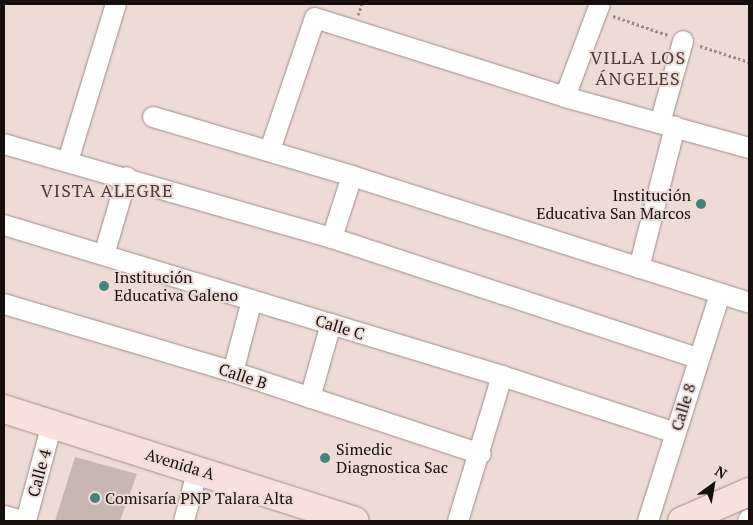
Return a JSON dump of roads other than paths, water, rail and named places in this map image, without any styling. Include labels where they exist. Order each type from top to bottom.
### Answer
[{"type":"street","points":[[68,161],[116,4]]},
{"type":"street","points":[[566,96],[600,4]]},
{"type":"street","points":[[270,150],[306,36],[315,18],[566,96],[749,148]]},
{"type":"street","points":[[639,268],[683,41]]},
{"type":"street","points":[[154,117],[270,150],[749,303]]},
{"type":"street","points":[[4,144],[332,238],[699,359]]},
{"type":"street","points":[[332,238],[352,176]]},
{"type":"street","points":[[104,255],[127,178]]},
{"type":"street","name":"Calle C","points":[[4,225],[502,376],[675,433]]},
{"type":"street","name":"Calle 8","points":[[648,521],[720,294]]},
{"type":"street","points":[[233,372],[252,300]]},
{"type":"street","name":"Calle B","points":[[4,304],[233,372],[481,454]]},
{"type":"street","points":[[310,398],[331,324]]},
{"type":"street","points":[[458,521],[481,454],[502,376]]},
{"type":"street","name":"Avenida A","points":[[4,409],[50,432],[344,520]]},
{"type":"street","name":"Avenida A","points":[[4,427],[50,432]]},
{"type":"street","name":"Calle 4","points":[[24,521],[50,432]]},
{"type":"street","points":[[184,521],[197,476]]},
{"type":"street","name":"Avenida A","points":[[197,476],[311,521]]},
{"type":"street","points":[[682,521],[749,492]]},
{"type":"street","points":[[4,516],[24,521]]},
{"type":"place","name":"Institución Educativa San Marcos","points":[[701,204]]},
{"type":"place","name":"Institución Educativa Galeno","points":[[104,286]]},
{"type":"place","name":"Simedic Diagnostica Sac","points":[[325,458]]},
{"type":"place","name":"Comisaría PNP Talara Alta","points":[[95,498]]},
{"type":"district","name":"VILLA LOS ÁNGELES","points":[[638,68]]},
{"type":"district","name":"VISTA ALEGRE","points":[[107,190]]}]
